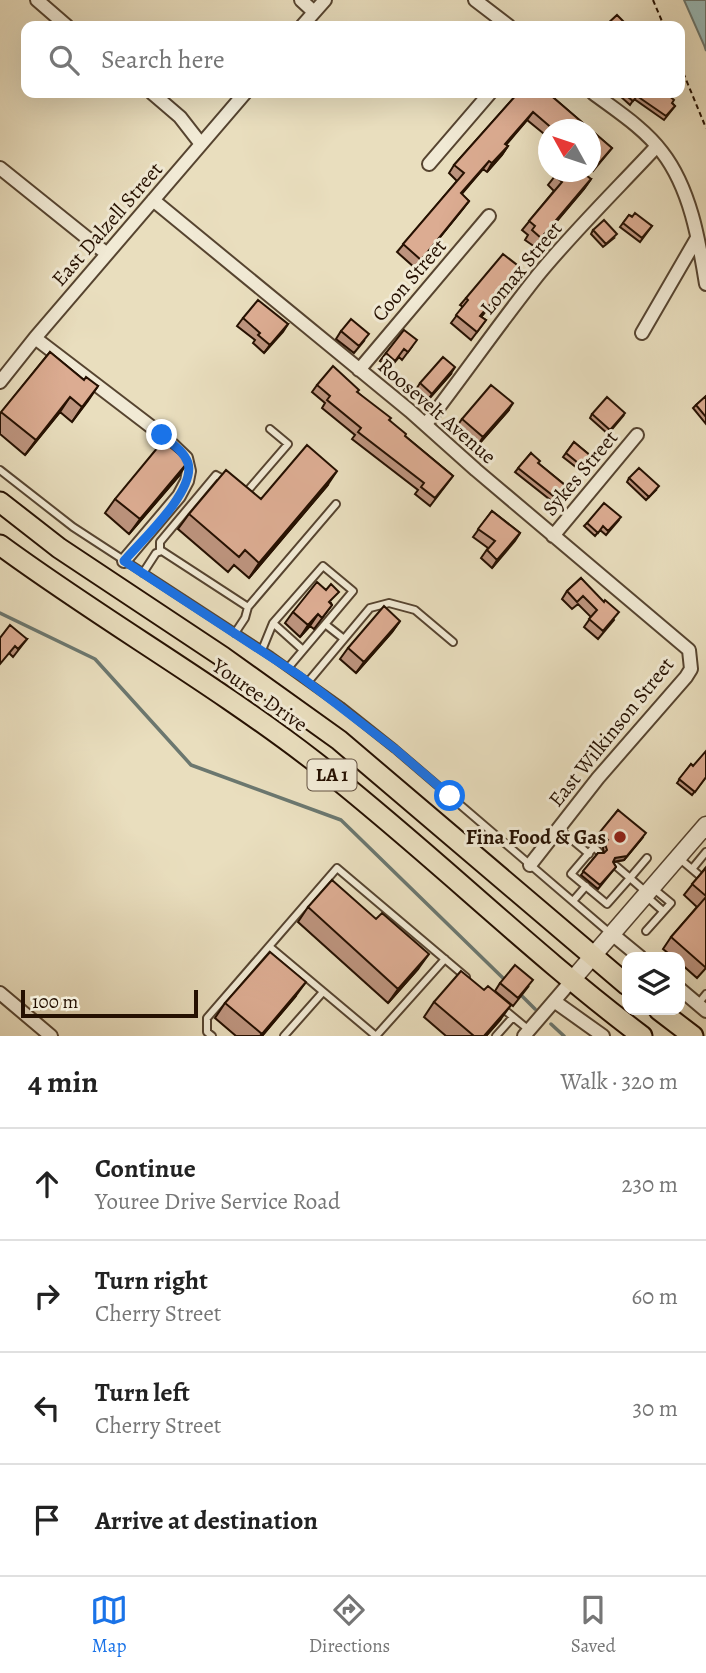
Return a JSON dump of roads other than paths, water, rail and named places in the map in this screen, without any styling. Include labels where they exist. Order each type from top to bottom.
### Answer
[{"type":"main road","name":"Youree Drive","points":[[0,502],[59,548],[233,663],[339,740],[622,980]]},
{"type":"main road","name":"Youree Drive","points":[[0,545],[218,692],[312,760],[642,1036]]},
{"type":"main road","points":[[666,1015],[693,1036]]},
{"type":"street","points":[[37,0],[61,21]]},
{"type":"street","points":[[301,0],[314,12]]},
{"type":"street","points":[[306,21],[324,0]]},
{"type":"street","points":[[475,0],[502,21]]},
{"type":"street","points":[[158,98],[180,117],[201,144]]},
{"type":"street","name":"East Dalzell Street","points":[[0,382],[5,367],[35,338],[241,98]]},
{"type":"street","points":[[429,164],[486,98]]},
{"type":"street","points":[[599,98],[642,131],[657,146],[674,171],[697,238],[706,284]]},
{"type":"street","name":"Lomax Street","points":[[426,425],[471,366],[495,329],[539,274],[657,146]]},
{"type":"street","points":[[0,168],[107,254]]},
{"type":"street","name":"Roosevelt Avenue","points":[[153,200],[426,425],[685,646],[691,656]]},
{"type":"street","name":"Coon Street","points":[[359,370],[489,216]]},
{"type":"street","points":[[642,333],[697,238]]},
{"type":"street","points":[[35,338],[57,358],[162,435],[186,458],[189,471],[179,496],[124,561]]},
{"type":"street","name":"Sykes Street","points":[[553,536],[637,435]]},
{"type":"street","name":"East Wilkinson Street","points":[[530,865],[598,778],[686,677],[691,669],[691,656]]},
{"type":"street","points":[[526,1033],[678,858],[703,835]]},
{"type":"street","points":[[612,934],[634,952]]},
{"type":"street","points":[[685,992],[703,1003]]},
{"type":"street","points":[[0,993],[51,1036]]},
{"type":"street","points":[[554,1001],[603,1036]]},
{"type":"lane","points":[[143,573],[160,550],[160,542],[216,475],[244,496],[288,444],[270,429]]},
{"type":"lane","points":[[0,470],[74,527],[308,682],[395,749],[612,934]]},
{"type":"lane","points":[[235,633],[245,618],[248,607],[336,504]]},
{"type":"lane","points":[[160,550],[248,607]]},
{"type":"lane","points":[[262,650],[272,624],[323,566],[353,591],[288,668]]},
{"type":"lane","points":[[308,682],[370,608],[389,603],[415,610],[453,642]]},
{"type":"lane","points":[[272,624],[303,650]]},
{"type":"lane","points":[[325,624],[344,639]]},
{"type":"lane","points":[[558,828],[589,854]]},
{"type":"lane","points":[[599,852],[594,847],[571,874],[607,904],[647,858]]},
{"type":"lane","points":[[692,869],[706,852]]},
{"type":"lane","points":[[678,858],[706,881]]},
{"type":"lane","points":[[617,866],[649,892],[670,903],[646,931]]},
{"type":"lane","points":[[212,1036],[206,1032],[207,1017],[337,868],[472,982]]},
{"type":"lane","points":[[573,901],[586,886]]},
{"type":"lane","points":[[649,892],[663,911]]},
{"type":"lane","points":[[270,947],[376,1036],[445,959]]},
{"type":"lane","points":[[284,1036],[323,992]]},
{"type":"lane","points":[[492,1000],[513,1017],[526,1033]]},
{"type":"lane","points":[[496,1036],[513,1017]]},
{"type":"water","points":[[684,0],[706,0],[706,51],[704,45]]},
{"type":"waterway","points":[[0,613],[95,659],[191,765],[341,820],[506,981]]},
{"type":"waterway","points":[[519,993],[535,1009]]},
{"type":"waterway","points":[[551,1024],[564,1036]]},
{"type":"place","name":"Fina Food & Gas","points":[[620,837]]}]
